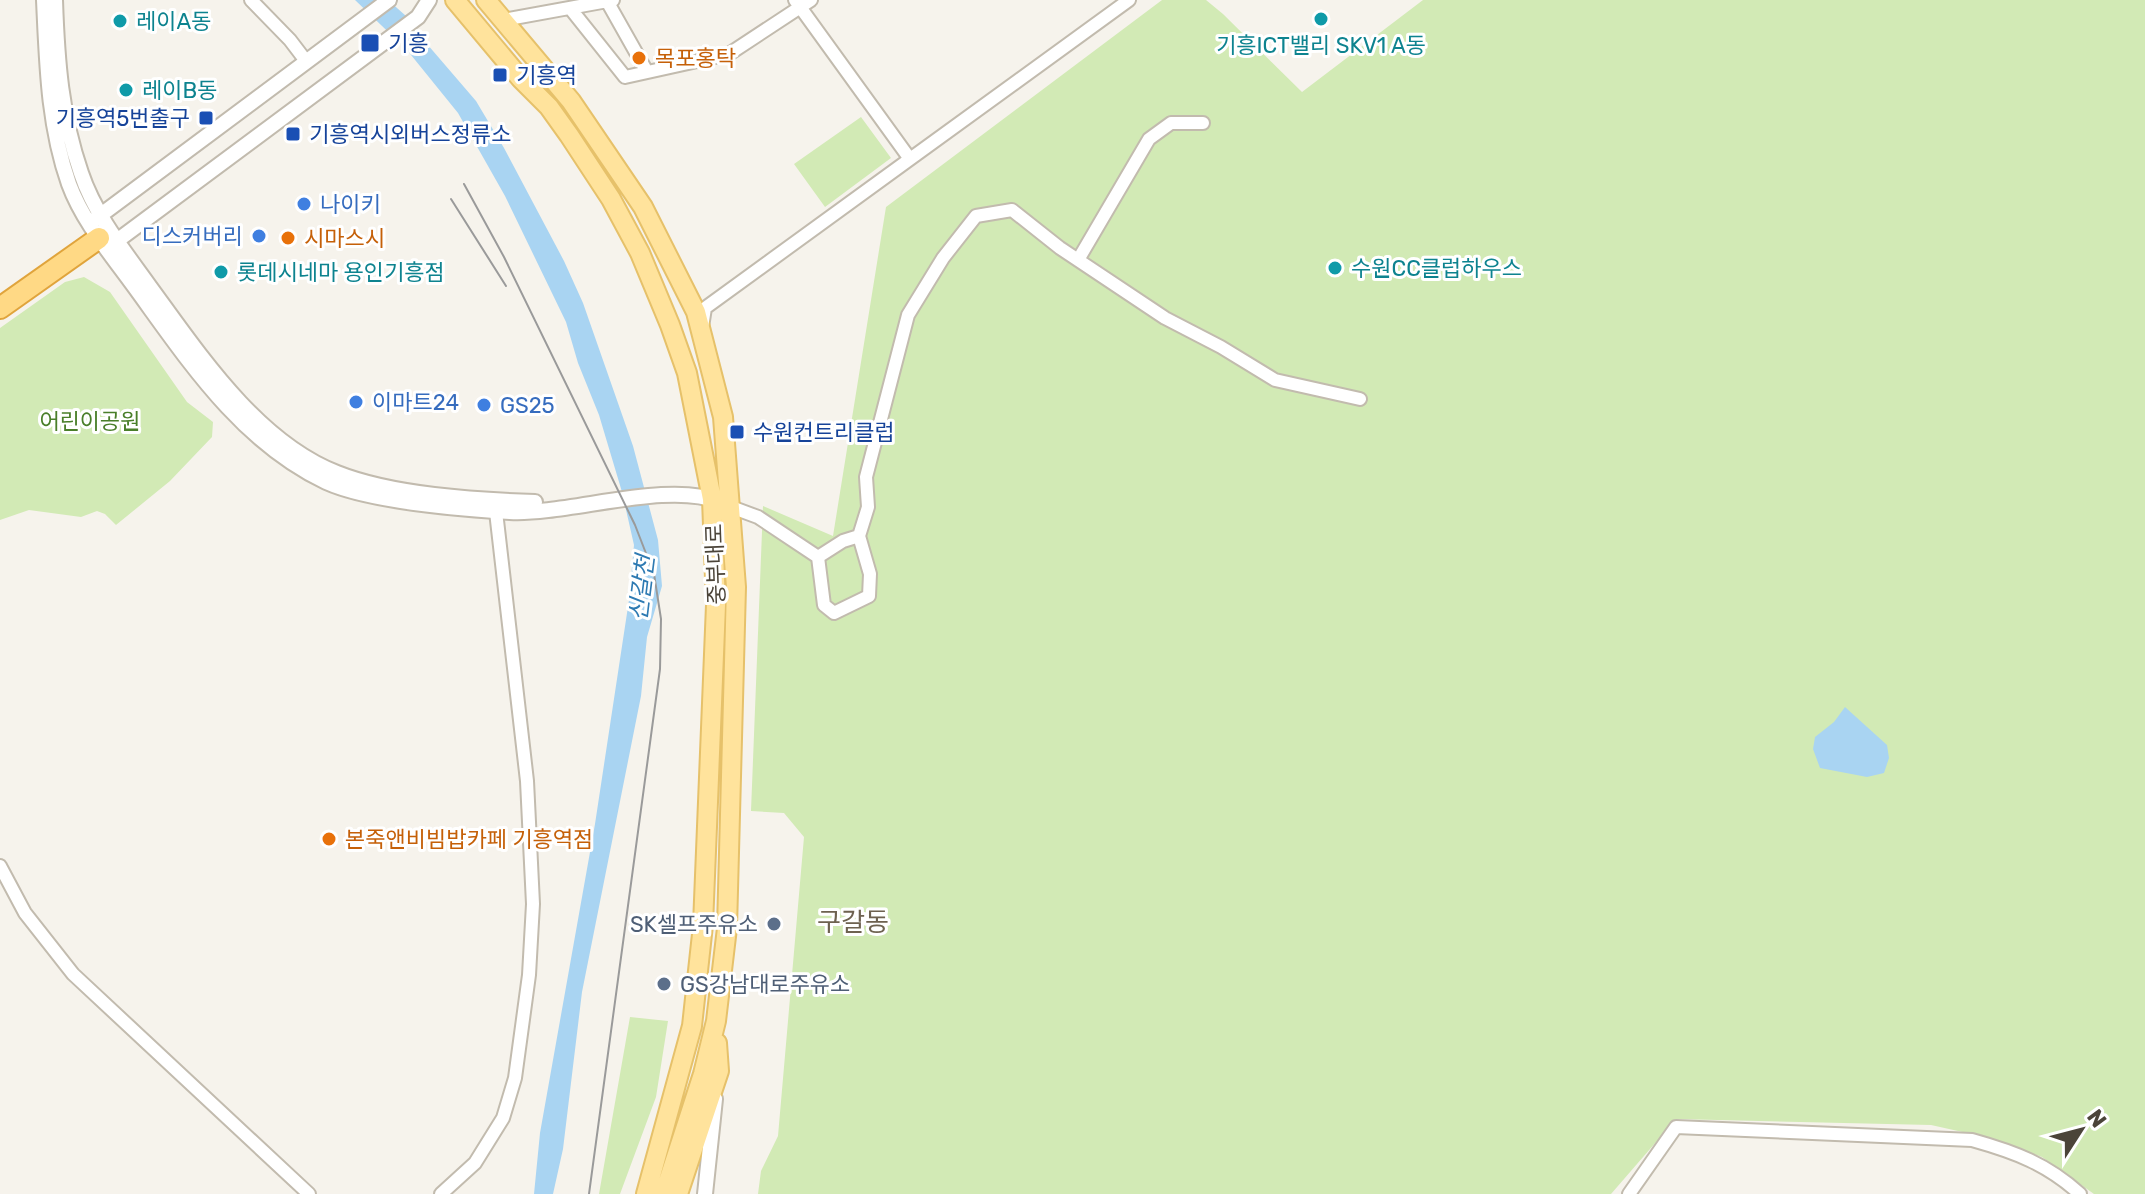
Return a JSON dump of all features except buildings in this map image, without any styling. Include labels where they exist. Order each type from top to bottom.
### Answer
[{"type":"highway","points":[[0,294],[101,232]]},
{"type":"highway","points":[[0,308],[101,232]]},
{"type":"main road","name":"중부대로","points":[[455,0],[521,79],[549,107],[611,199],[640,253],[687,373],[712,499],[716,605],[703,925],[692,1026],[646,1194]]},
{"type":"main road","name":"중부대로","points":[[486,0],[579,112],[643,207],[696,312],[723,417],[736,587],[727,928],[716,1021],[703,1074],[664,1194]]},
{"type":"main road","points":[[678,1194],[719,1071],[716,1021]]},
{"type":"main road","points":[[639,1194],[652,1172]]},
{"type":"street","points":[[44,0],[50,110],[70,185],[201,378],[245,426],[285,458],[329,483],[393,500],[496,505],[514,512],[677,495],[712,499],[758,517],[818,557],[824,605],[834,613],[869,596],[870,574],[859,536],[868,507],[866,477],[908,315],[943,258],[976,216],[1012,210],[1078,260],[1165,318],[1275,380],[1360,399]]},
{"type":"street","points":[[55,0],[62,106],[81,176],[101,232]]},
{"type":"street","points":[[251,0],[306,61]]},
{"type":"street","points":[[101,232],[306,61],[389,0]]},
{"type":"street","points":[[101,232],[358,62],[418,17],[429,0]]},
{"type":"street","points":[[503,20],[610,0],[647,72]]},
{"type":"street","points":[[701,333],[705,308],[1129,0]]},
{"type":"street","points":[[578,4],[625,77],[729,54],[802,3],[910,159]]},
{"type":"street","points":[[1078,260],[1149,139],[1171,123],[1203,123]]},
{"type":"street","points":[[684,290],[705,308]]},
{"type":"street","points":[[441,1194],[475,1163],[503,1118],[515,1078],[529,975],[533,904],[527,781],[496,505]]},
{"type":"street","points":[[818,557],[843,541],[859,536]]},
{"type":"street","points":[[0,866],[25,913],[73,974],[309,1194]]},
{"type":"street","points":[[705,1194],[719,1071]]},
{"type":"street","points":[[1629,1194],[1676,1127],[1972,1140],[2016,1152],[2059,1175],[2080,1194]]},
{"type":"green space","points":[[1162,0],[1206,0],[1302,92],[1423,0],[2145,0],[2145,1194],[2094,1194],[2042,1157],[1994,1139],[1931,1125],[1676,1119],[1611,1194],[758,1194],[761,1171],[778,1136],[804,837],[784,813],[751,811],[763,506],[833,536],[886,207]]},
{"type":"green space","points":[[861,117],[891,158],[825,207],[794,164]]},
{"type":"green space","name":"어린이공원","points":[[84,277],[110,292],[187,402],[213,422],[212,437],[170,481],[116,525],[97,511],[81,517],[29,510],[0,520],[0,328],[65,282]]},
{"type":"green space","points":[[630,1017],[668,1021],[656,1097],[620,1194],[599,1194]]},
{"type":"water","name":"신갈천","points":[[355,0],[388,0],[406,16],[476,101],[504,148],[583,303],[633,446],[658,540],[662,586],[647,637],[641,696],[582,992],[563,1149],[553,1194],[534,1194],[540,1133],[595,824],[629,600],[634,545],[599,415],[578,363],[566,322],[505,196],[458,113],[407,50]]},
{"type":"water","points":[[1845,707],[1887,745],[1889,758],[1884,773],[1867,777],[1820,768],[1813,749],[1815,737],[1834,722]]},
{"type":"tram line","points":[[464,184],[504,257],[635,525],[654,574],[661,619],[660,669],[589,1194]]},
{"type":"tram line","points":[[451,199],[506,286]]},
{"type":"place","name":"기흥ICT밸리 SKV1 A동","points":[[1321,19]]},
{"type":"place","name":"레이A동","points":[[120,21]]},
{"type":"place","name":"기흥","points":[[370,43]]},
{"type":"place","name":"목포홍탁","points":[[639,58]]},
{"type":"place","name":"기흥역","points":[[500,75]]},
{"type":"place","name":"레이B동","points":[[126,90]]},
{"type":"place","name":"기흥역5번출구","points":[[206,118]]},
{"type":"place","name":"기흥역시외버스정류소","points":[[293,134]]},
{"type":"place","name":"나이키","points":[[304,204]]},
{"type":"place","name":"디스커버리","points":[[259,236]]},
{"type":"place","name":"시마스시","points":[[288,238]]},
{"type":"place","name":"수원CC클럽하우스","points":[[1335,268]]},
{"type":"place","name":"롯데시네마 용인기흥점","points":[[221,272]]},
{"type":"place","name":"이마트24","points":[[356,402]]},
{"type":"place","name":"GS25","points":[[484,405]]},
{"type":"place","name":"수원컨트리클럽","points":[[737,432]]},
{"type":"place","name":"본죽앤비빔밥카페 기흥역점","points":[[329,839]]},
{"type":"place","name":"SK셀프주유소","points":[[774,924]]},
{"type":"place","name":"GS강남대로주유소","points":[[664,984]]},
{"type":"district","name":"구갈동","points":[[853,922]]}]
